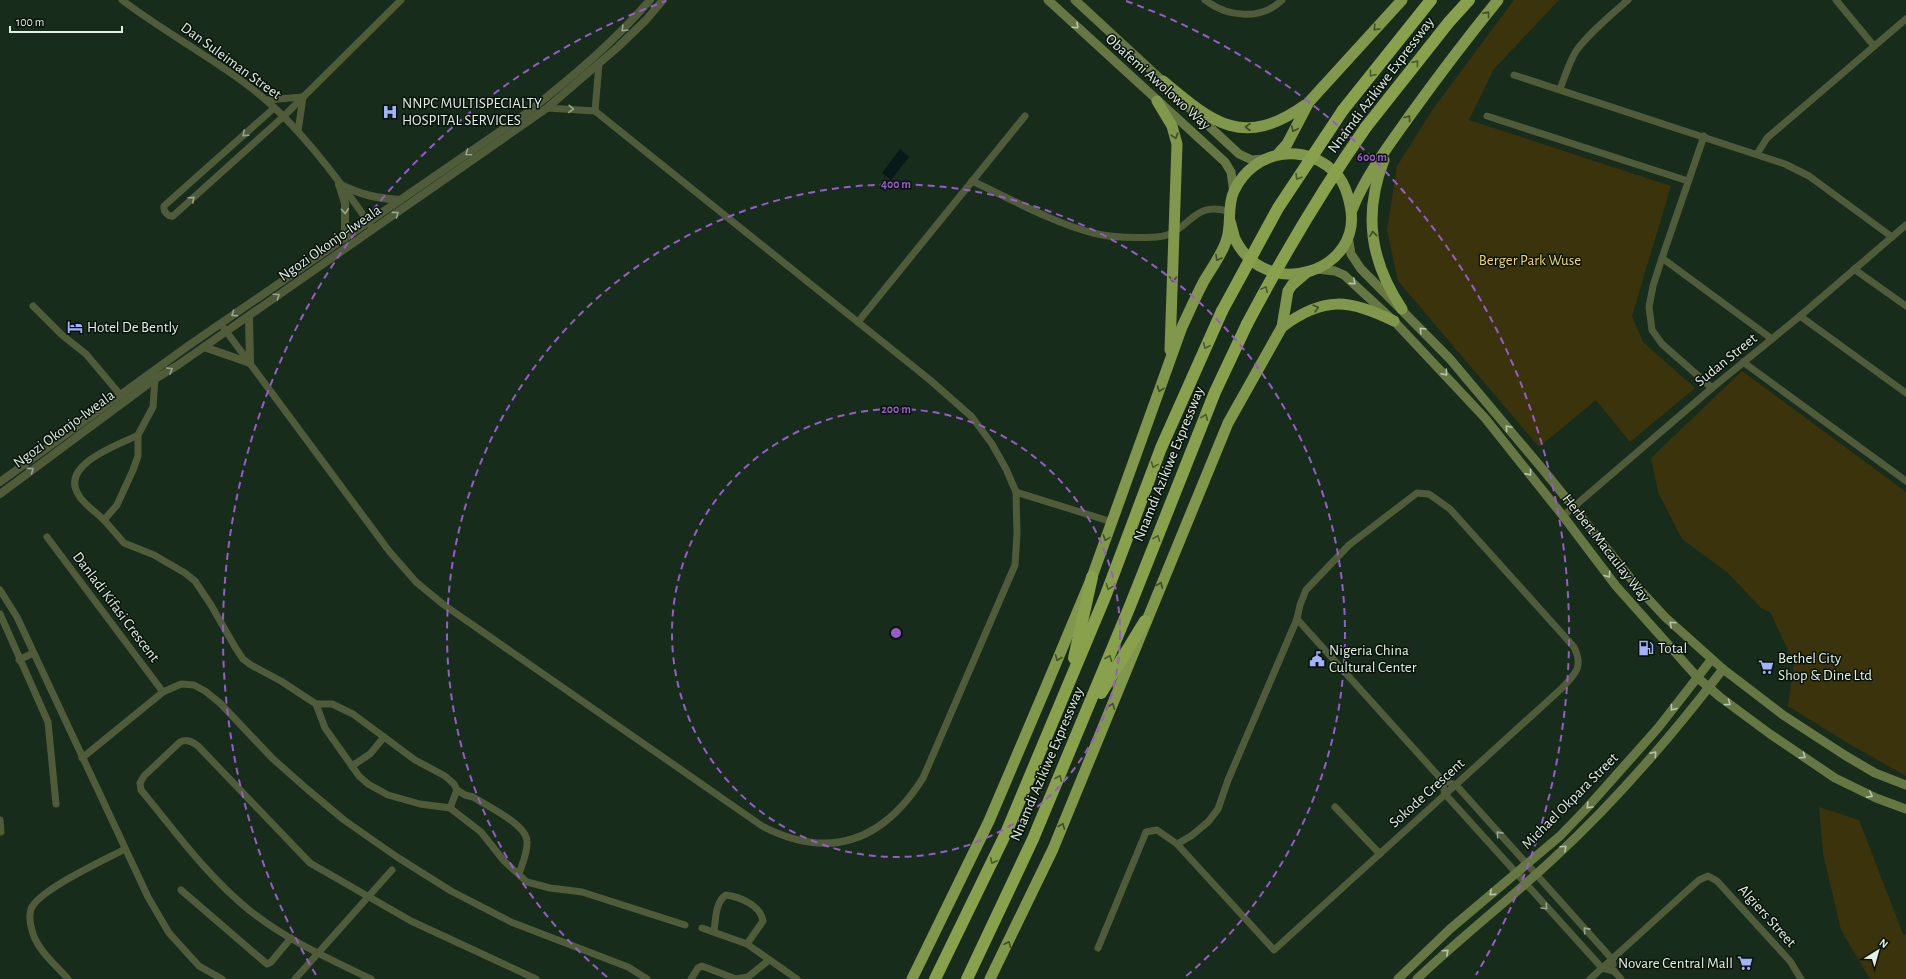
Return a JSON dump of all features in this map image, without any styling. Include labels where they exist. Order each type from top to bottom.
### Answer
[{"type":"highway","points":[[1163,81],[1207,116],[1225,124],[1237,127],[1259,127],[1272,124],[1283,119],[1309,102],[1402,0]]},
{"type":"highway","name":"Nnamdi Azikiwe Expressway","points":[[935,979],[1006,833],[1105,597],[1161,448],[1222,311],[1278,208],[1343,110],[1431,0]]},
{"type":"highway","name":"Nnamdi Azikiwe Expressway","points":[[966,979],[1032,840],[1082,723],[1212,399],[1247,324],[1278,264],[1308,214],[1366,127],[1449,22],[1469,0]]},
{"type":"highway","points":[[990,979],[1053,849],[1145,621],[1228,423],[1282,327],[1288,291],[1292,285],[1330,261],[1341,250],[1348,236],[1352,210],[1371,171],[1392,140],[1467,39],[1498,0]]},
{"type":"highway","points":[[1157,101],[1172,126],[1177,144],[1171,339],[1165,374]]},
{"type":"highway","points":[[1278,154],[1287,144],[1309,102]]},
{"type":"highway","points":[[1392,140],[1376,182],[1372,212],[1372,229],[1374,245],[1382,273],[1388,287],[1402,309]]},
{"type":"highway","points":[[1312,271],[1289,275],[1272,272],[1257,264],[1244,253],[1235,238],[1230,216],[1234,192],[1241,179],[1251,168],[1264,159],[1278,154],[1295,153],[1312,157],[1327,166],[1342,183],[1348,193],[1352,210]]},
{"type":"highway","name":"Nnamdi Azikiwe Expressway","points":[[912,979],[989,821],[1092,577],[1165,374],[1195,300],[1225,246],[1230,216]]},
{"type":"highway","points":[[1282,327],[1307,310],[1334,304],[1360,306],[1394,321]]},
{"type":"highway","points":[[1067,689],[1092,577]]},
{"type":"highway","points":[[1082,723],[1145,621]]},
{"type":"main road","name":"Obafemi Awolowo Way","points":[[1048,0],[1224,162],[1231,172],[1234,192]]},
{"type":"main road","name":"Obafemi Awolowo Way","points":[[1075,0],[1239,154],[1252,160],[1264,159]]},
{"type":"main road","name":"Herbert Macaulay Way","points":[[1348,236],[1351,254],[1361,269],[1450,359],[1574,507],[1640,590],[1665,617],[1711,660],[1783,715],[1875,773],[1906,785]]},
{"type":"main road","name":"Herbert Macaulay Way","points":[[1312,271],[1335,271],[1344,275],[1394,321],[1485,418],[1563,516],[1616,586],[1698,678],[1770,734],[1835,778],[1876,798],[1906,809]]},
{"type":"main road","name":"Michael Okpara Street","points":[[1398,979],[1434,944],[1560,836],[1636,754],[1711,660]]},
{"type":"main road","name":"Michael Okpara Street","points":[[1418,979],[1490,913],[1536,875],[1592,822],[1629,784],[1723,669]]},
{"type":"street","name":"Dan Suleiman Street","points":[[122,0],[266,100],[284,116],[298,131],[374,230]]},
{"type":"street","points":[[274,108],[164,206],[164,211],[173,216],[284,116],[402,0]]},
{"type":"street","name":"Ngozi Okonjo-Iweala","points":[[0,482],[120,394],[528,112],[608,45],[650,0]]},
{"type":"street","name":"Ngozi Okonjo-Iweala","points":[[0,494],[155,379],[374,230],[547,108],[599,64],[646,20],[663,0]]},
{"type":"street","points":[[1204,0],[1216,9],[1238,14],[1260,14],[1277,5],[1282,0]]},
{"type":"street","points":[[1560,89],[1568,66],[1577,51],[1590,35],[1628,0]]},
{"type":"street","points":[[1836,0],[1874,46]]},
{"type":"street","points":[[1757,154],[1767,138],[1906,19]]},
{"type":"street","points":[[595,111],[599,64]]},
{"type":"street","points":[[1514,74],[1785,164],[1809,176],[1892,236]]},
{"type":"street","points":[[266,100],[303,97]]},
{"type":"street","points":[[298,131],[303,97]]},
{"type":"street","points":[[221,324],[389,551],[427,591],[450,610],[762,826],[785,837],[806,843],[837,843],[862,837],[888,821],[912,797],[924,778],[1015,565],[1017,534],[1016,492],[1006,470],[992,444],[972,417],[930,380],[595,111],[547,108]]},
{"type":"street","points":[[858,322],[1025,116]]},
{"type":"street","points":[[1487,116],[1688,181]]},
{"type":"street","points":[[1704,136],[1653,286],[1649,308],[1652,330],[1662,344],[1712,388]]},
{"type":"street","points":[[972,181],[1054,219],[1093,233],[1156,237],[1175,232],[1198,212],[1207,209],[1218,207],[1230,216]]},
{"type":"street","points":[[339,184],[357,193],[372,198],[400,200]]},
{"type":"street","points":[[339,184],[345,203],[345,238]]},
{"type":"street","name":"Sudan Street","points":[[1563,516],[1712,388],[1800,316],[1906,225]]},
{"type":"street","points":[[1662,258],[1772,339]]},
{"type":"street","points":[[1854,269],[1906,306]]},
{"type":"street","points":[[33,306],[62,336],[86,354],[126,402]]},
{"type":"street","points":[[249,316],[250,363]]},
{"type":"street","points":[[1800,316],[1906,393]]},
{"type":"street","points":[[204,347],[250,363]]},
{"type":"street","points":[[1743,362],[1906,481]]},
{"type":"street","points":[[104,520],[117,505],[133,470],[138,456],[138,435],[153,407],[155,379]]},
{"type":"street","points":[[138,435],[89,460],[76,475],[74,486],[78,495],[104,520],[124,543],[154,555],[185,573],[195,581],[243,659],[316,704],[332,704],[353,714],[415,760],[445,776],[454,784],[457,790],[473,797],[516,824],[524,832],[527,840],[526,851],[518,874]]},
{"type":"street","points":[[1016,492],[1112,522]]},
{"type":"street","name":"Sokode Crescent","points":[[1177,844],[1274,950],[1524,723],[1572,677],[1578,668],[1579,658],[1574,647],[1450,509],[1429,494],[1417,493],[1350,545],[1306,590],[1300,604],[1297,618]]},
{"type":"street","name":"Danladi Kifasi Crescent","points":[[47,537],[163,692]]},
{"type":"street","points":[[0,590],[17,617],[148,897],[169,933],[199,966],[222,979]]},
{"type":"street","points":[[0,614],[19,660],[48,722],[56,804]]},
{"type":"street","points":[[1098,948],[1146,832],[1157,830],[1177,844],[1191,836],[1208,822],[1218,808],[1228,780],[1297,618],[1442,780],[1456,785],[1527,864],[1612,959],[1614,971],[1621,979]]},
{"type":"street","points":[[19,660],[33,653]]},
{"type":"street","points":[[82,758],[163,692],[181,684],[194,685],[205,691],[220,703],[272,758],[344,820],[397,857],[452,891],[511,922],[628,967],[647,979]]},
{"type":"street","points":[[316,704],[325,728],[352,766],[368,784],[388,795],[420,804],[450,808],[481,832],[504,861],[527,882],[582,892],[685,925]]},
{"type":"street","points":[[352,766],[370,754],[384,737]]},
{"type":"street","points":[[371,979],[291,938],[249,910],[234,897],[191,851],[141,790],[140,783],[144,776],[180,742],[185,740],[191,741],[198,746],[310,863],[411,921],[536,979]]},
{"type":"street","points":[[1442,780],[1445,794],[1524,884],[1602,968],[1614,971]]},
{"type":"street","points":[[450,808],[457,790]]},
{"type":"street","points":[[1335,807],[1380,854]]},
{"type":"street","points":[[0,820],[1,832]]},
{"type":"street","points":[[68,979],[48,957],[34,937],[30,918],[31,909],[45,892],[125,849]]},
{"type":"street","points":[[295,979],[392,870]]},
{"type":"street","name":"Algiers Street","points":[[1612,959],[1699,880],[1708,876],[1717,881],[1781,951],[1801,979]]},
{"type":"street","points":[[181,890],[267,964],[272,962],[291,938]]},
{"type":"street","points":[[714,931],[718,905],[721,898],[726,895],[734,896],[756,907],[762,914],[763,922],[746,944]]},
{"type":"street","points":[[702,928],[714,931],[746,944],[797,979]]},
{"type":"street","points":[[1590,979],[1612,959]]},
{"type":"street","points":[[691,979],[698,968],[702,966],[736,979],[748,977],[769,960]]},
{"type":"green space","name":"Berger Park Wuse","points":[[1514,0],[1559,0],[1494,69],[1469,120],[1671,186],[1632,316],[1643,342],[1695,388],[1630,442],[1596,400],[1539,447],[1398,281],[1387,230],[1397,166],[1433,109]]},
{"type":"green space","points":[[1742,371],[1906,492],[1906,776],[1851,745],[1788,706],[1794,663],[1770,612],[1761,608],[1728,573],[1682,539],[1658,492],[1651,458]]},
{"type":"green space","points":[[1819,807],[1859,820],[1903,934],[1906,935],[1906,979],[1870,979],[1841,930],[1823,853]]},
{"type":"shaded area","points":[[900,149],[909,157],[891,180],[882,173]]},
{"type":"place","name":"NNPC MULTISPECIALTY HOSPITAL SERVICES","points":[[390,112]]},
{"type":"place","name":"Hotel De Bently","points":[[75,327]]},
{"type":"place","name":"Total","points":[[1646,648]]},
{"type":"place","name":"Nigeria China Cultural Center","points":[[1317,659]]},
{"type":"place","name":"Bethel City Shop & Dine Ltd","points":[[1766,667]]},
{"type":"place","name":"Novare Central Mall","points":[[1745,963]]}]
